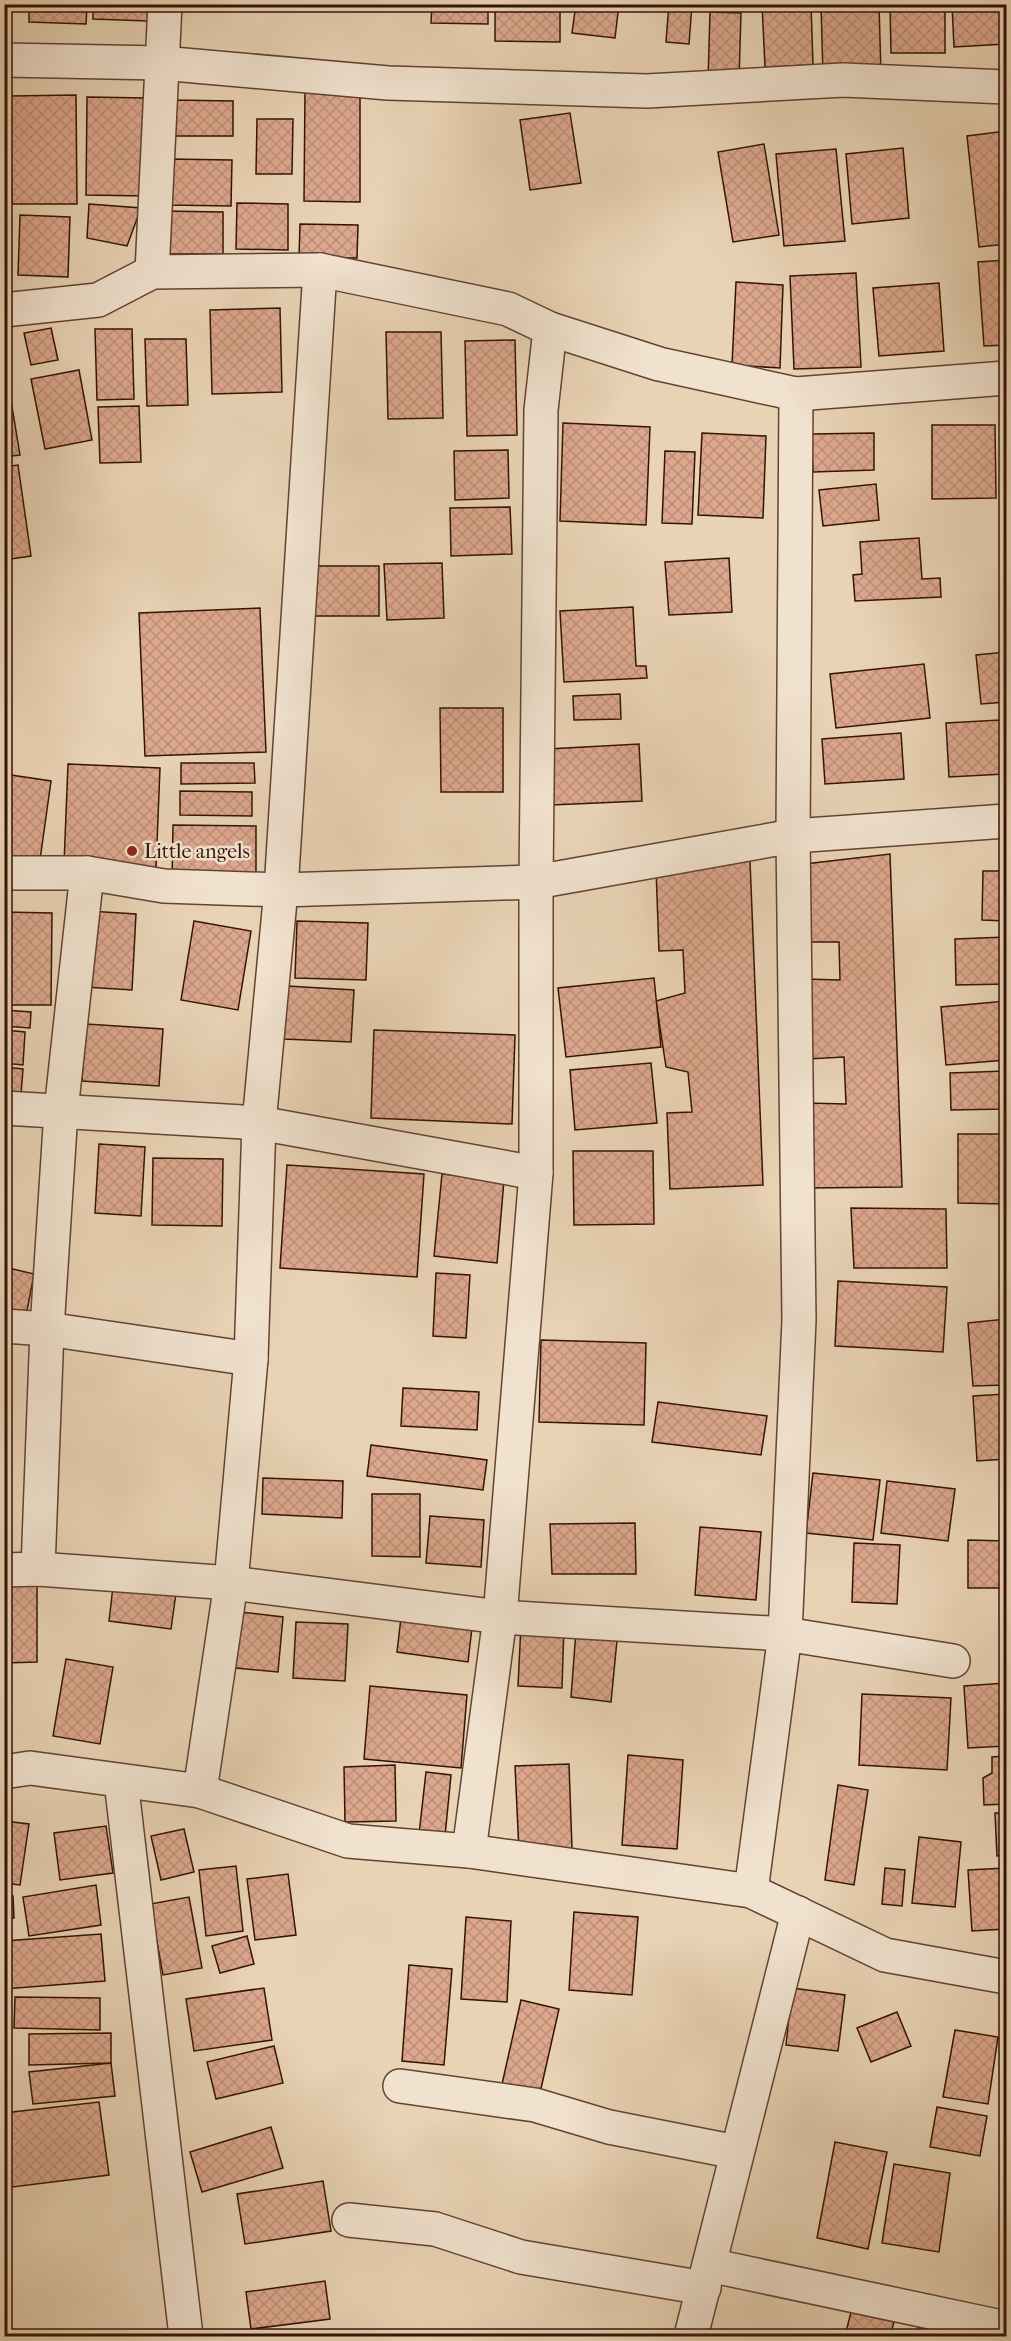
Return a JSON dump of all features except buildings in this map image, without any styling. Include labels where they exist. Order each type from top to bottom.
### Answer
[{"type":"street","points":[[152,272],[165,4]]},
{"type":"street","points":[[4,60],[161,63],[388,82],[636,91],[843,80],[1006,87]]},
{"type":"street","points":[[201,1791],[231,1583],[251,1359],[259,1123],[281,890],[320,270]]},
{"type":"street","points":[[4,310],[98,300],[152,272],[320,270],[508,309],[550,329],[659,364],[796,394],[1006,378]]},
{"type":"street","points":[[469,1851],[500,1617],[536,1173],[536,882],[541,410],[550,329]]},
{"type":"street","points":[[751,1891],[785,1634],[799,1320],[793,836],[796,394]]},
{"type":"street","points":[[4,873],[87,873],[164,886],[281,890],[536,882],[793,836],[1006,821]]},
{"type":"street","points":[[38,1569],[47,1329],[61,1111],[87,873]]},
{"type":"street","points":[[4,1108],[259,1123],[536,1173]]},
{"type":"street","points":[[4,1326],[47,1329],[251,1359]]},
{"type":"street","points":[[4,1570],[38,1569],[231,1583],[500,1617],[785,1634],[953,1661]]},
{"type":"street","points":[[4,1772],[30,1768],[201,1791],[348,1841],[469,1851],[751,1891],[885,1955],[1006,1977]]},
{"type":"street","points":[[121,1780],[186,2337]]},
{"type":"street","points":[[691,2337],[798,1913]]},
{"type":"street","points":[[400,2086],[535,2105],[609,2127],[736,2152]]},
{"type":"street","points":[[349,2220],[435,2229],[521,2257],[706,2276],[1006,2328]]},
{"type":"place","name":"Little angels","points":[[132,851]]}]
